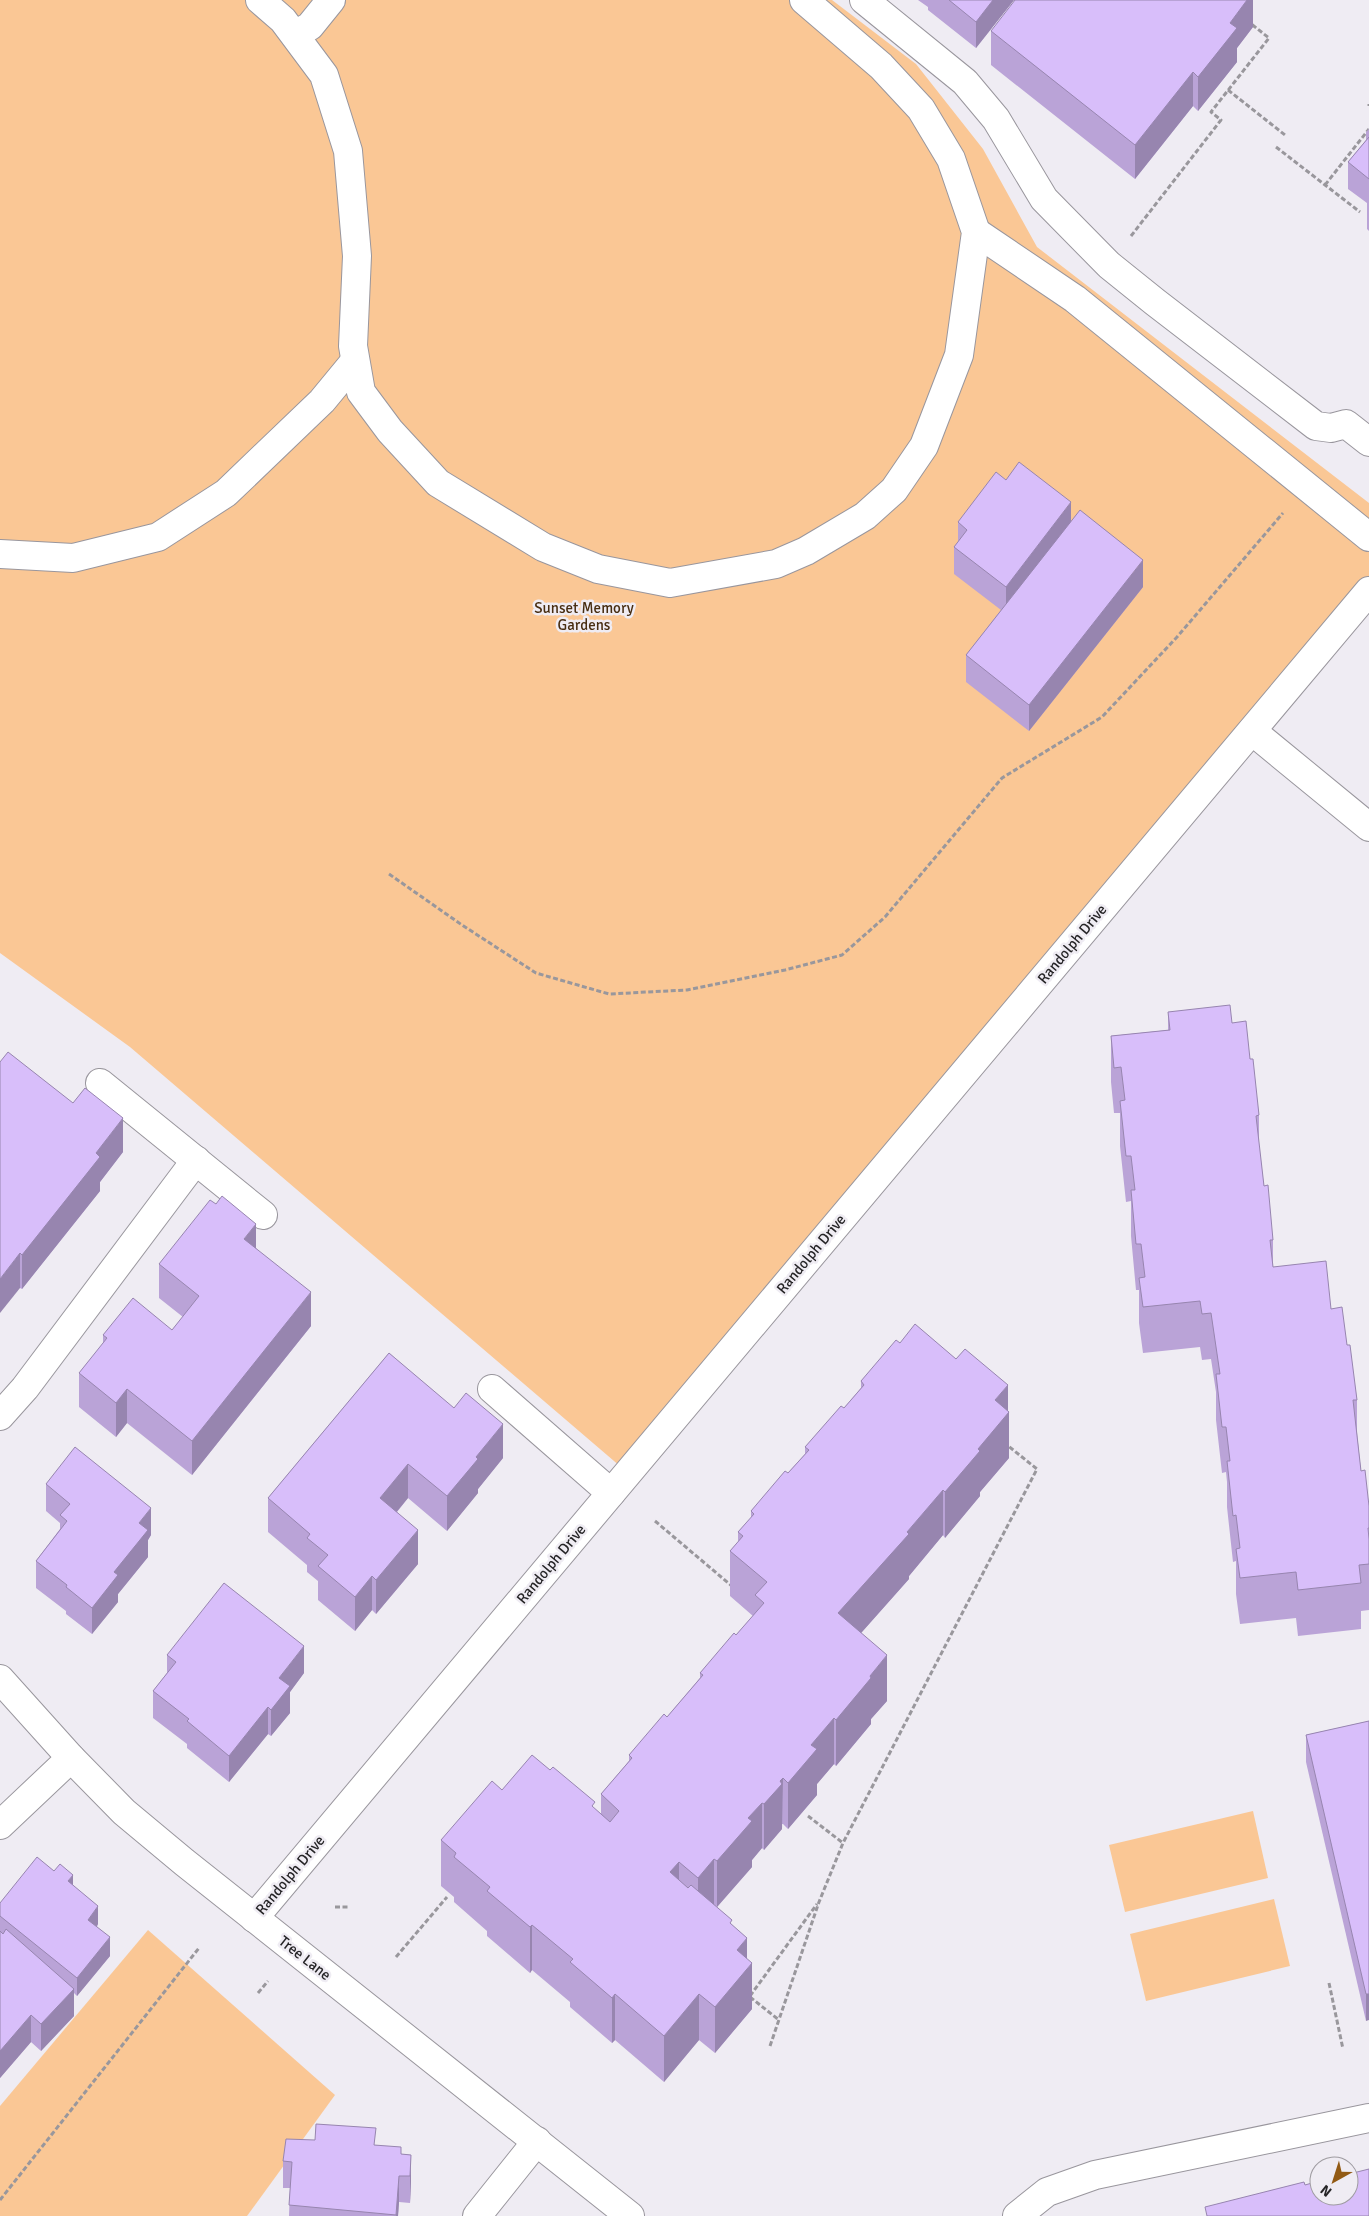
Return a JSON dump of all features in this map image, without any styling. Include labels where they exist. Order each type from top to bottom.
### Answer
[{"type":"street","points":[[260,0],[283,20],[324,75],[348,151],[357,256],[353,346],[361,392],[390,431],[438,482],[544,547],[598,569],[670,583],[776,564],[806,551],[865,516],[894,490],[924,446],[959,355],[976,232],[951,160],[921,109],[881,66],[804,0]]},
{"type":"street","points":[[295,35],[310,26],[331,0]]},
{"type":"street","points":[[864,0],[966,82],[996,119],[1044,199],[1109,264],[1154,302],[1316,426],[1331,428],[1346,424],[1369,442]]},
{"type":"street","points":[[976,232],[1076,299],[1369,537]]},
{"type":"street","points":[[0,554],[73,558],[158,537],[226,493],[322,401],[355,361]]},
{"type":"street","name":"Randolph Drive","points":[[254,1918],[1369,591]]},
{"type":"street","points":[[1252,731],[1369,827]]},
{"type":"street","points":[[100,1083],[263,1215]]},
{"type":"street","points":[[0,1416],[25,1388],[196,1160]]},
{"type":"street","points":[[492,1389],[611,1493]]},
{"type":"street","name":"Tree Lane","points":[[0,1679],[71,1758],[124,1812],[254,1918],[630,2216]]},
{"type":"street","points":[[0,1825],[71,1758]]},
{"type":"street","points":[[1017,2216],[1047,2192],[1095,2175],[1369,2118]]},
{"type":"street","points":[[477,2216],[537,2141]]},
{"type":"path","points":[[1125,244],[1221,120],[1211,112],[1269,38],[1249,22]]},
{"type":"path","points":[[1228,90],[1286,135]]},
{"type":"path","points":[[1325,184],[1369,129]]},
{"type":"path","points":[[1276,147],[1360,212]]},
{"type":"path","points":[[389,874],[462,926],[536,973],[609,994],[687,990],[785,970],[842,955],[884,918],[1002,778],[1102,717],[1177,637],[1306,486]]},
{"type":"path","points":[[770,2046],[819,1902],[843,1843],[1037,1469],[1007,1444]]},
{"type":"path","points":[[655,1521],[734,1587]]},
{"type":"path","points":[[808,1816],[843,1843]]},
{"type":"path","points":[[396,1957],[447,1897]]},
{"type":"path","points":[[779,2020],[748,1998],[819,1902]]},
{"type":"path","points":[[335,1908],[348,1907]]},
{"type":"path","points":[[0,2200],[199,1948]]},
{"type":"path","points":[[258,1993],[268,1981]]},
{"type":"path","points":[[1328,1983],[1343,2049]]},
{"type":"green space","name":"Sunset Memory Gardens","points":[[0,0],[832,0],[916,64],[983,149],[1037,247],[1369,503],[1369,591],[628,1473],[130,1047],[0,953]]},
{"type":"green space","points":[[1253,1811],[1268,1878],[1125,1912],[1109,1845]]},
{"type":"green space","points":[[1274,1899],[1290,1966],[1146,2001],[1130,1934]]},
{"type":"green space","points":[[148,1930],[335,2095],[247,2216],[0,2216],[0,2106]]},
{"type":"building","points":[[949,0],[993,0],[976,22]]},
{"type":"building","points":[[1015,0],[1247,0],[1230,23],[1237,28],[1198,77],[1193,72],[1135,145],[991,31]]},
{"type":"building","points":[[1369,137],[1369,179],[1348,162]]},
{"type":"building","points":[[1019,462],[1071,502],[1006,587],[954,547],[967,530],[958,522],[996,472],[1006,480]]},
{"type":"building","points":[[1080,510],[1143,560],[1029,705],[966,655]]},
{"type":"building","points":[[1230,1005],[1232,1023],[1246,1021],[1250,1059],[1253,1059],[1259,1115],[1256,1116],[1264,1186],[1268,1185],[1273,1240],[1270,1240],[1273,1267],[1326,1261],[1331,1309],[1342,1307],[1347,1345],[1350,1345],[1357,1400],[1353,1400],[1361,1471],[1365,1470],[1369,1506],[1369,1564],[1359,1565],[1361,1583],[1298,1590],[1296,1572],[1240,1578],[1236,1549],[1240,1548],[1236,1515],[1233,1516],[1227,1461],[1230,1461],[1226,1427],[1222,1427],[1216,1374],[1220,1374],[1211,1313],[1202,1314],[1200,1301],[1143,1307],[1139,1278],[1145,1277],[1141,1244],[1136,1244],[1131,1190],[1135,1190],[1131,1156],[1126,1156],[1120,1101],[1125,1100],[1121,1067],[1114,1068],[1111,1036],[1170,1030],[1168,1012]]},
{"type":"building","points":[[8,1052],[73,1103],[85,1088],[123,1118],[96,1153],[100,1157],[22,1255],[20,1253],[0,1279],[0,1062]]},
{"type":"building","points":[[222,1196],[256,1224],[244,1239],[311,1292],[192,1441],[127,1389],[116,1403],[79,1373],[107,1338],[103,1335],[133,1298],[172,1330],[199,1296],[159,1264],[210,1200],[216,1204]]},
{"type":"building","points":[[915,1324],[956,1359],[965,1349],[1008,1385],[995,1400],[1009,1412],[978,1449],[980,1451],[945,1492],[943,1490],[907,1532],[909,1534],[838,1613],[887,1655],[870,1676],[871,1678],[836,1720],[834,1718],[811,1745],[817,1749],[788,1783],[783,1778],[780,1781],[782,1784],[748,1818],[752,1821],[717,1861],[714,1859],[698,1878],[679,1862],[670,1872],[688,1888],[691,1885],[732,1920],[730,1923],[747,1938],[737,1950],[752,1963],[715,2007],[699,1994],[664,2036],[615,1994],[612,1998],[570,1962],[573,1959],[532,1925],[530,1927],[487,1891],[490,1887],[454,1857],[456,1853],[441,1840],[492,1781],[502,1790],[532,1755],[550,1770],[553,1767],[595,1802],[592,1806],[610,1822],[619,1811],[601,1794],[632,1758],[629,1755],[664,1714],[667,1717],[703,1675],[700,1673],[734,1633],[736,1635],[764,1603],[755,1595],[767,1582],[730,1551],[743,1536],[738,1532],[754,1514],[751,1511],[785,1471],[788,1473],[809,1450],[805,1447],[841,1406],[844,1408],[864,1385],[861,1381],[896,1340],[900,1343]]},
{"type":"building","points":[[389,1353],[454,1408],[466,1393],[503,1424],[476,1457],[478,1459],[447,1496],[408,1464],[380,1498],[418,1530],[376,1580],[372,1576],[355,1597],[318,1566],[328,1555],[307,1538],[310,1534],[268,1498]]},
{"type":"building","points":[[75,1447],[151,1508],[139,1523],[148,1530],[114,1572],[118,1575],[92,1608],[66,1587],[67,1585],[36,1561],[67,1521],[60,1515],[70,1504],[46,1484]]},
{"type":"building","points":[[224,1583],[304,1646],[279,1678],[290,1686],[271,1710],[268,1707],[229,1756],[187,1721],[189,1719],[153,1691],[176,1662],[167,1655]]},
{"type":"building","points":[[1369,1721],[1369,1994],[1366,1994],[1306,1735]]},
{"type":"building","points":[[37,1857],[54,1871],[60,1864],[73,1875],[68,1881],[98,1906],[88,1920],[110,1937],[77,1978],[0,1916],[0,1903]]},
{"type":"building","points":[[6,1929],[74,1989],[41,2024],[31,2015],[0,2051],[0,1931],[3,1934]]},
{"type":"building","points":[[316,2124],[376,2128],[374,2145],[401,2147],[401,2154],[411,2155],[410,2176],[399,2176],[396,2215],[289,2205],[292,2162],[283,2161],[286,2139],[315,2140]]},
{"type":"building","points":[[1369,2169],[1369,2216],[1207,2216],[1205,2207],[1304,2182],[1305,2185],[1309,2184],[1309,2206],[1359,2206],[1359,2172]]}]
